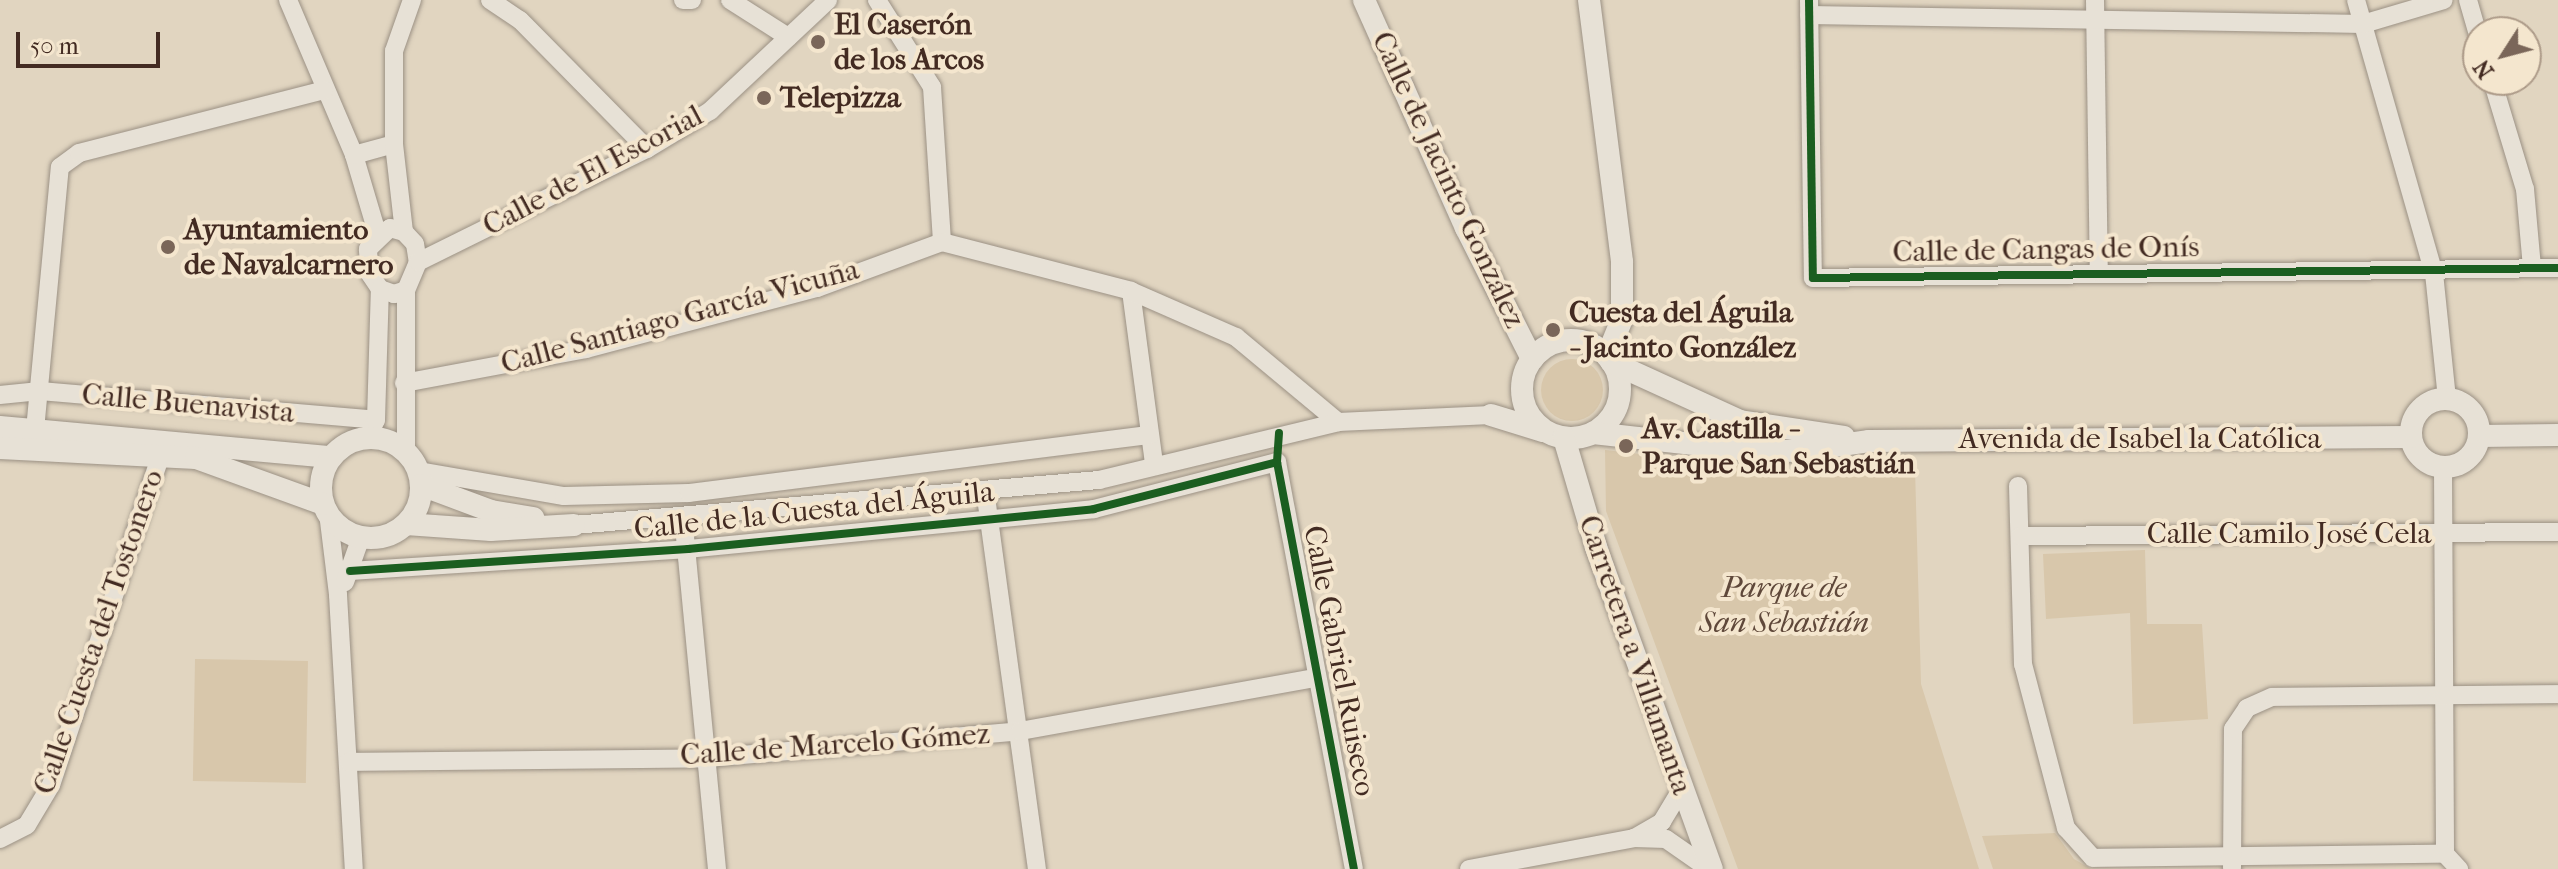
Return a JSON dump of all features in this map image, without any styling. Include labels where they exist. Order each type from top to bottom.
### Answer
[{"type":"street","points":[[288,0],[354,155],[378,236]]},
{"type":"street","points":[[404,232],[394,144],[394,51],[412,0]]},
{"type":"street","points":[[490,0],[520,20],[647,149]]},
{"type":"street","points":[[683,0],[692,0]]},
{"type":"street","points":[[730,0],[788,37]]},
{"type":"street","points":[[877,0],[932,87],[942,242],[1131,291],[1236,337],[1338,422]]},
{"type":"street","name":"Calle de Jacinto González","points":[[1364,0],[1466,228],[1532,359]]},
{"type":"street","points":[[1521,390],[1525,407],[1556,435],[1593,433],[1606,423],[1619,394],[1609,359],[1622,319],[1622,262],[1589,0]]},
{"type":"street","points":[[2356,0],[2434,273],[2447,398]]},
{"type":"street","points":[[1809,8],[2096,9],[2363,24],[2444,0]]},
{"type":"street","name":"Calle de El Escorial","points":[[418,262],[647,149],[710,111],[788,37],[817,4]]},
{"type":"street","name":"Calle de Cangas de Onís","points":[[1809,8],[1813,278],[2099,272],[2434,273],[2558,268]]},
{"type":"street","points":[[2096,9],[2099,272]]},
{"type":"street","points":[[35,430],[60,167],[79,153],[324,90]]},
{"type":"street","points":[[2497,96],[2525,189],[2532,268]]},
{"type":"street","points":[[354,155],[394,144]]},
{"type":"street","points":[[326,508],[343,530],[361,537],[391,534],[406,524],[419,505],[420,478],[406,451],[404,383],[406,290],[418,262],[415,244],[404,232],[390,228],[378,236],[368,249],[370,274],[380,289],[394,294],[406,290]]},
{"type":"street","name":"Calle Santiago García Vicuña","points":[[404,383],[616,341],[817,288],[942,242]]},
{"type":"street","points":[[372,429],[380,289]]},
{"type":"street","points":[[1131,291],[1154,464]]},
{"type":"street","points":[[1491,415],[1521,390],[1532,359],[1546,347],[1571,340],[1609,359]]},
{"type":"street","name":"Avenida de Isabel la Católica","points":[[1609,359],[1740,421],[1869,441]]},
{"type":"street","name":"Calle Buenavista","points":[[0,395],[40,391],[372,429]]},
{"type":"street","points":[[2447,398],[2471,410],[2480,436],[2463,463],[2443,468],[2421,458],[2411,437],[2411,425],[2424,405],[2447,398]]},
{"type":"street","name":"Calle de la Cuesta del Águila","points":[[406,524],[491,530],[752,511],[1099,480],[1154,464],[1338,422],[1491,415],[1556,435]]},
{"type":"street","name":"Calle Buenavista","points":[[0,427],[331,457]]},
{"type":"street","points":[[372,429],[406,451]]},
{"type":"street","points":[[354,869],[338,595],[322,479],[331,457],[347,443],[372,429]]},
{"type":"street","name":"Avenida de Isabel la Católica","points":[[1593,433],[1746,450],[1799,451],[1869,441],[2411,437]]},
{"type":"street","name":"Calle de la Cuesta del Águila","points":[[420,478],[564,496],[750,486],[1149,435]]},
{"type":"street","name":"Carretera a Villamanta","points":[[1556,435],[1711,869]]},
{"type":"street","points":[[2480,436],[2558,435]]},
{"type":"street","name":"Calle Buenavista","points":[[0,448],[196,458],[261,477],[326,508]]},
{"type":"street","name":"Calle Cuesta del Tostonero","points":[[0,839],[27,825],[51,785],[161,454]]},
{"type":"street","name":"Calle de la Cuesta del Águila","points":[[350,571],[688,549],[1094,509],[1277,462]]},
{"type":"street","name":"Calle Gabriel Ruiseco","points":[[1277,462],[1354,869]]},
{"type":"street","name":"Calle de la Cuesta del Águila","points":[[937,463],[940,494]]},
{"type":"street","points":[[2443,468],[2445,854],[2459,869]]},
{"type":"street","name":"Calle de la Cuesta del Águila","points":[[858,473],[861,502]]},
{"type":"street","name":"Calle de la Cuesta del Águila","points":[[420,478],[491,511],[565,523]]},
{"type":"street","name":"Calle de la Cuesta del Águila","points":[[750,486],[752,511]]},
{"type":"street","points":[[2018,486],[2023,664],[2066,828],[2093,858],[2232,863],[2445,854]]},
{"type":"street","points":[[985,490],[1037,869]]},
{"type":"street","points":[[564,496],[565,523]]},
{"type":"street","points":[[683,516],[717,869]]},
{"type":"street","name":"Calle Camilo José Cela","points":[[2020,536],[2558,532]]},
{"type":"street","points":[[338,595],[361,537]]},
{"type":"street","name":"Calle de Marcelo Gómez","points":[[349,762],[707,758],[1020,731],[1316,678]]},
{"type":"street","points":[[2232,863],[2233,729],[2247,708],[2272,697],[2558,694]]},
{"type":"street","points":[[1634,838],[1662,822],[1681,790]]},
{"type":"street","points":[[1469,869],[1634,838],[1666,839],[1711,869]]},
{"type":"green space","points":[[1566,359],[1578,359],[1594,368],[1601,378],[1601,402],[1594,412],[1578,421],[1566,421],[1546,407],[1541,396],[1541,384],[1555,364]]},
{"type":"green space","name":"Parque de San Sebastián","points":[[1605,450],[1772,469],[1915,468],[1921,684],[1979,869],[1738,869],[1606,511]]},
{"type":"green space","points":[[2145,550],[2147,624],[2202,624],[2208,719],[2133,724],[2130,613],[2046,619],[2043,554]]},
{"type":"green space","points":[[195,659],[308,661],[306,783],[193,781]]},
{"type":"green space","points":[[2055,833],[2074,859],[2091,869],[1993,869],[1982,836]]},
{"type":"cycle path","points":[[1809,0],[1813,278],[2558,268]]},
{"type":"cycle path","points":[[1279,433],[1277,462],[1354,869]]},
{"type":"cycle path","points":[[350,571],[688,549],[1094,509],[1277,462]]},
{"type":"place","name":"El Caserón de los Arcos","points":[[818,42]]},
{"type":"place","name":"Telepizza","points":[[764,98]]},
{"type":"place","name":"Ayuntamiento de Navalcarnero","points":[[168,247]]},
{"type":"place","name":"Cuesta del Águila - Jacinto González","points":[[1553,330]]},
{"type":"place","name":"Av. Castilla - Parque San Sebastián","points":[[1626,446]]}]
